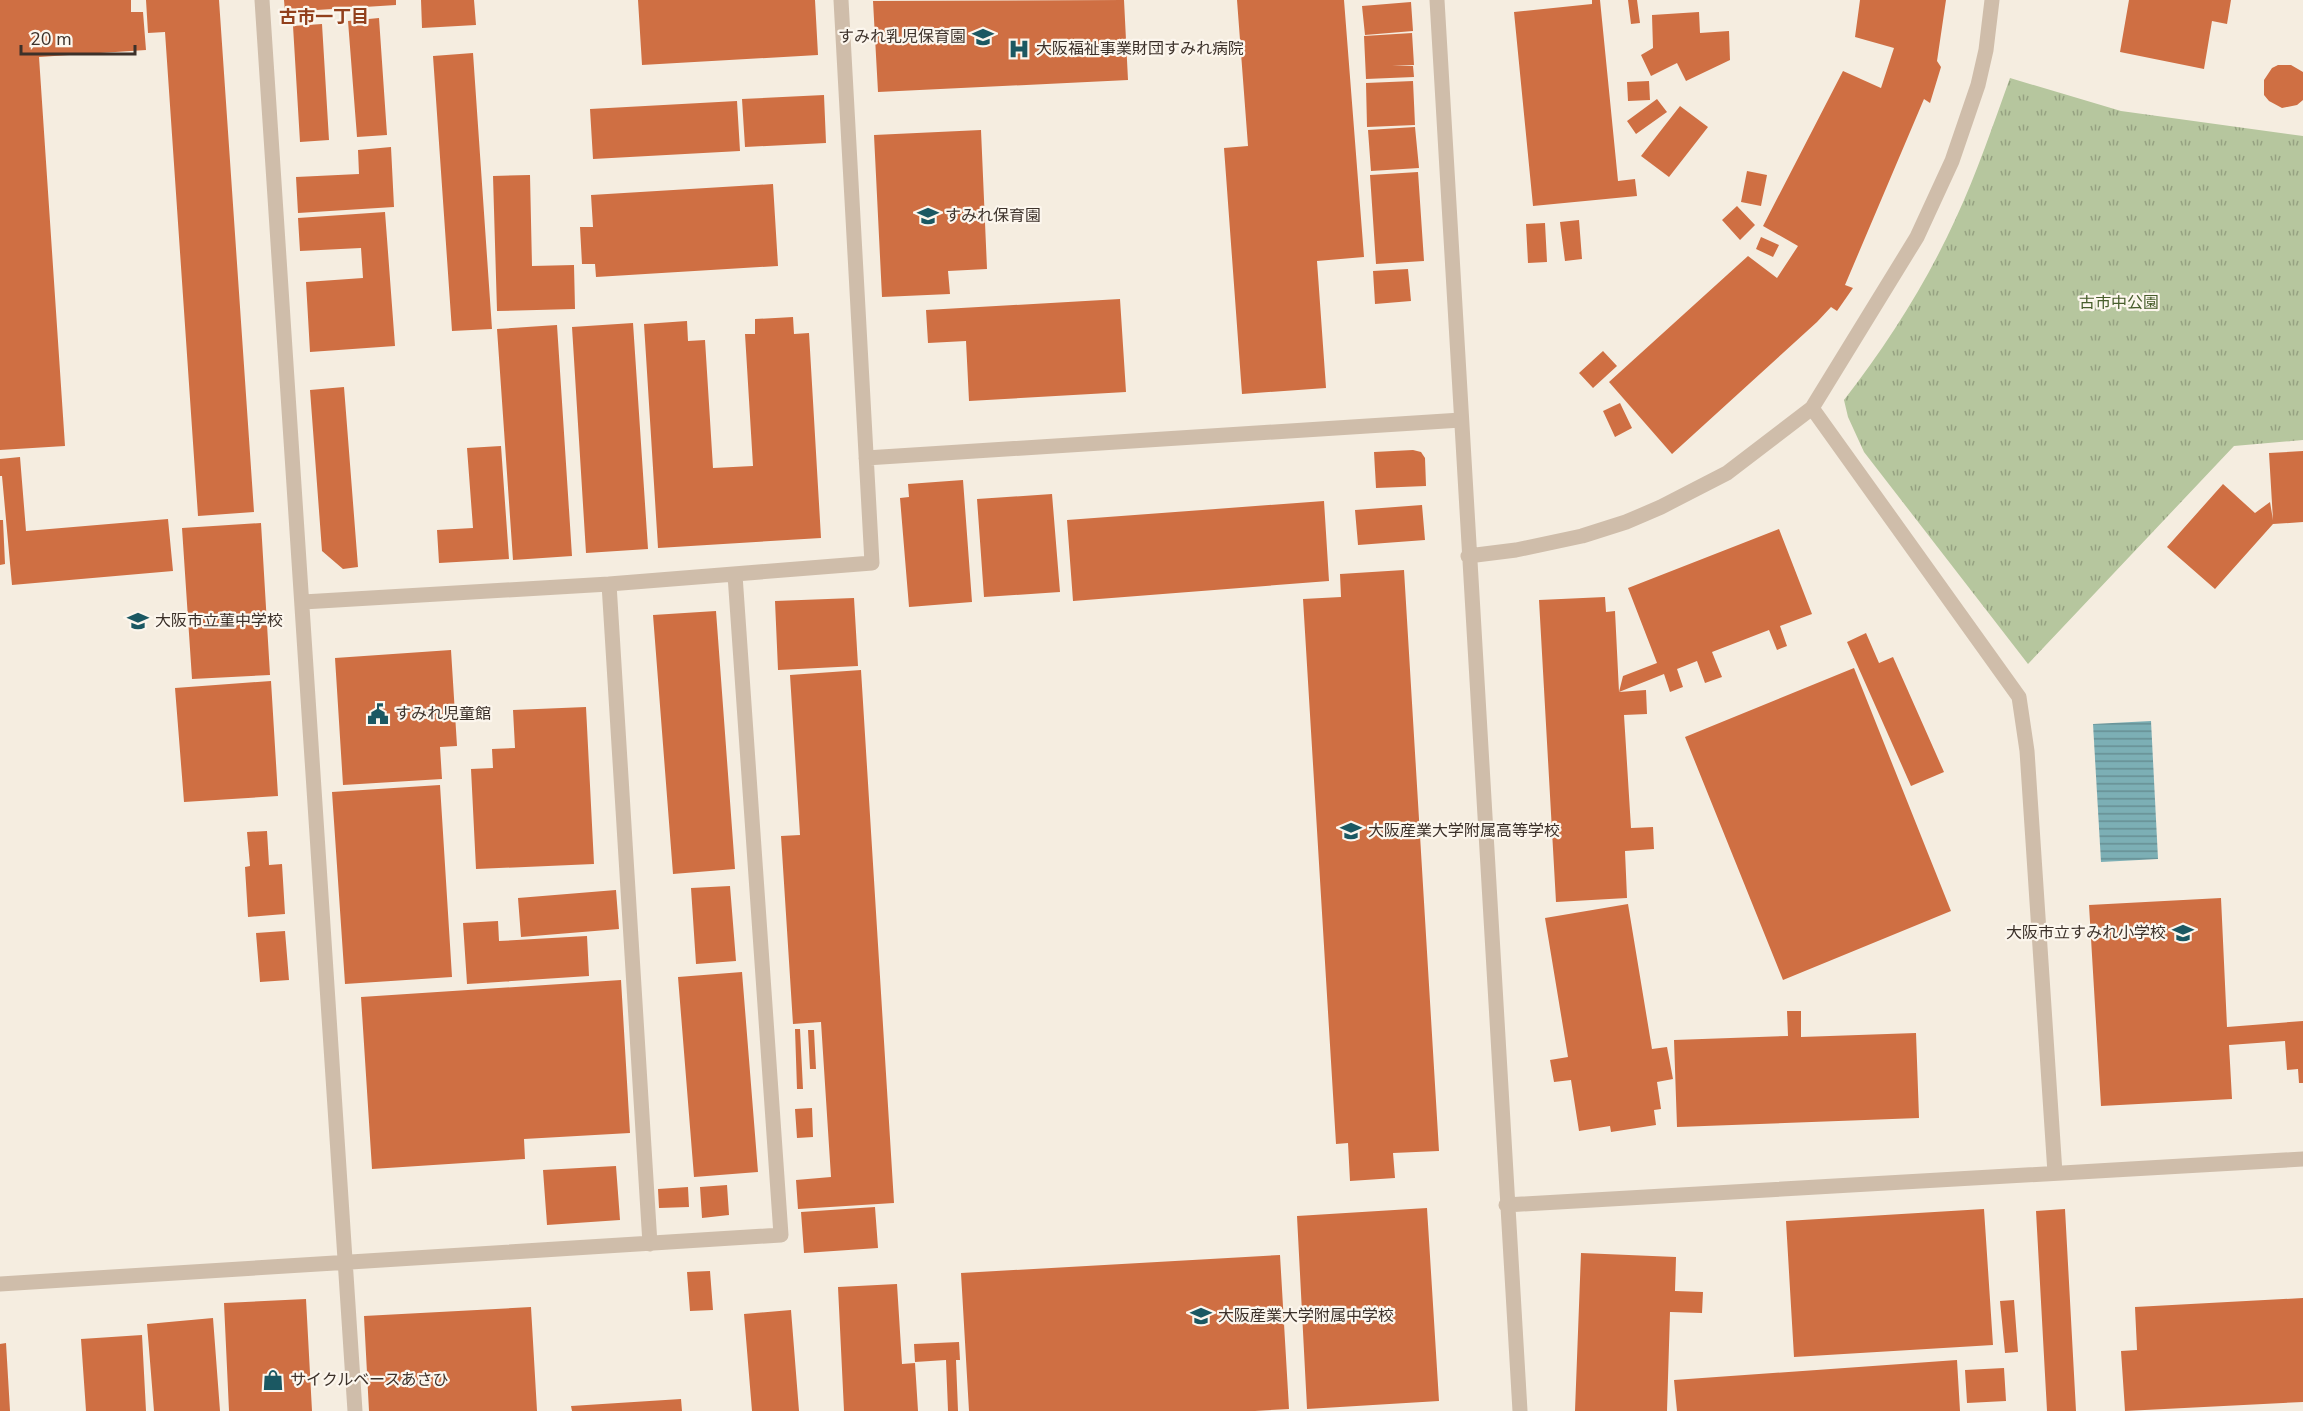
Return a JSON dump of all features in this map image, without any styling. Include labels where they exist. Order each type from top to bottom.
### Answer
[{"type":"street","points":[[262,0],[354,1411]]},
{"type":"street","points":[[303,603],[609,584],[872,563],[841,0]]},
{"type":"street","points":[[1437,0],[1506,1205],[1520,1411]]},
{"type":"street","points":[[1468,556],[1516,550],[1582,536],[1626,522],[1661,507],[1726,473],[1812,408],[1917,237],[1952,161],[1978,85],[1986,50],[1992,0]]},
{"type":"street","points":[[1812,408],[2019,697],[2027,751],[2055,1173]]},
{"type":"street","points":[[866,458],[1461,420]]},
{"type":"street","points":[[0,1284],[781,1235],[735,575]]},
{"type":"street","points":[[609,584],[650,1244]]},
{"type":"street","points":[[1506,1205],[2303,1159]]},
{"type":"green space","name":"古市中公園","points":[[2010,78],[2121,111],[2303,136],[2303,440],[2234,446],[2028,664],[1864,452],[1848,417],[1844,400],[1876,357],[1905,312],[1945,242],[1971,184]]},
{"type":"water","points":[[2151,721],[2158,859],[2101,862],[2093,724]]},
{"type":"building","points":[[0,0],[131,0],[131,12],[143,12],[146,50],[39,57],[65,446],[0,450]]},
{"type":"building","points":[[146,0],[219,0],[254,512],[198,516],[165,32],[148,33]]},
{"type":"building","points":[[284,0],[396,0],[396,5],[285,12]]},
{"type":"building","points":[[421,0],[474,0],[476,25],[422,28]]},
{"type":"building","points":[[638,0],[815,0],[818,55],[642,65]]},
{"type":"building","points":[[1124,0],[1128,80],[878,92],[873,1]]},
{"type":"building","points":[[1237,0],[1344,0],[1364,257],[1317,261],[1326,388],[1242,394],[1224,148],[1248,146]]},
{"type":"building","points":[[1592,0],[1600,0],[1618,181],[1635,179],[1637,196],[1533,206],[1514,12],[1592,4]]},
{"type":"building","points":[[1628,0],[1637,0],[1640,23],[1631,24]]},
{"type":"building","points":[[1860,0],[1946,0],[1937,61],[1941,67],[1930,103],[1924,99],[1845,285],[1853,288],[1837,311],[1831,307],[1672,454],[1609,382],[1748,256],[1777,278],[1798,246],[1763,226],[1843,71],[1881,88],[1894,48],[1855,37]]},
{"type":"building","points":[[2129,0],[2231,0],[2227,24],[2212,21],[2204,69],[2120,52]]},
{"type":"building","points":[[1411,2],[1413,31],[1365,35],[1362,6]]},
{"type":"building","points":[[1699,12],[1700,33],[1729,31],[1730,60],[1686,81],[1677,63],[1651,76],[1641,55],[1653,48],[1652,15]]},
{"type":"building","points":[[379,18],[387,135],[357,137],[348,21]]},
{"type":"building","points":[[322,24],[329,140],[300,142],[293,26]]},
{"type":"building","points":[[1412,33],[1414,65],[1392,66],[1413,66],[1414,77],[1366,79],[1364,36]]},
{"type":"building","points":[[473,53],[492,329],[452,331],[433,56]]},
{"type":"building","points":[[2278,65],[2291,65],[2303,72],[2303,100],[2297,105],[2282,108],[2269,101],[2264,95],[2264,80],[2272,68]]},
{"type":"building","points":[[1413,81],[1415,125],[1367,127],[1366,83]]},
{"type":"building","points":[[1649,81],[1650,100],[1628,101],[1627,82]]},
{"type":"building","points":[[824,95],[826,143],[745,147],[742,99]]},
{"type":"building","points":[[1657,99],[1667,112],[1636,134],[1627,121]]},
{"type":"building","points":[[737,101],[740,151],[593,159],[590,109]]},
{"type":"building","points":[[1680,106],[1708,127],[1669,177],[1641,156]]},
{"type":"building","points":[[1415,127],[1419,168],[1371,171],[1368,130]]},
{"type":"building","points":[[981,130],[987,269],[948,271],[950,294],[882,297],[874,135]]},
{"type":"building","points":[[391,147],[394,207],[298,213],[296,177],[359,174],[358,150]]},
{"type":"building","points":[[1747,171],[1767,175],[1761,206],[1741,202]]},
{"type":"building","points":[[1418,172],[1424,261],[1376,264],[1370,175]]},
{"type":"building","points":[[530,175],[532,266],[574,265],[575,309],[497,311],[493,176]]},
{"type":"building","points":[[773,184],[778,266],[596,277],[595,264],[582,264],[580,227],[593,227],[591,195]]},
{"type":"building","points":[[1737,206],[1755,225],[1740,240],[1722,220]]},
{"type":"building","points":[[385,212],[395,346],[310,352],[306,282],[363,278],[361,248],[300,251],[298,218]]},
{"type":"building","points":[[1579,220],[1582,259],[1565,261],[1560,222]]},
{"type":"building","points":[[1545,223],[1547,262],[1528,263],[1526,224]]},
{"type":"building","points":[[1761,237],[1779,245],[1773,257],[1756,249]]},
{"type":"building","points":[[1408,269],[1411,301],[1375,304],[1373,271]]},
{"type":"building","points":[[1120,299],[1126,392],[969,401],[966,341],[928,343],[926,310]]},
{"type":"building","points":[[793,317],[794,334],[809,333],[821,538],[658,548],[644,324],[687,321],[688,341],[705,340],[713,468],[753,466],[745,334],[755,334],[755,319]]},
{"type":"building","points":[[633,323],[648,549],[586,553],[572,327]]},
{"type":"building","points":[[557,325],[572,556],[513,560],[497,329]]},
{"type":"building","points":[[1603,351],[1617,366],[1593,388],[1579,373]]},
{"type":"building","points":[[344,387],[358,567],[343,569],[322,551],[310,390]]},
{"type":"building","points":[[1620,403],[1632,428],[1615,437],[1603,411]]},
{"type":"building","points":[[501,446],[509,559],[439,563],[437,530],[473,528],[467,448]]},
{"type":"building","points":[[1413,450],[1421,452],[1425,458],[1426,486],[1376,488],[1374,452]]},
{"type":"building","points":[[2303,451],[2303,522],[2273,524],[2215,589],[2167,547],[2223,484],[2255,513],[2270,502],[2273,520],[2269,453]]},
{"type":"building","points":[[20,457],[26,531],[168,519],[173,571],[12,585],[0,459]]},
{"type":"building","points":[[963,480],[972,602],[909,607],[900,498],[909,497],[908,484]]},
{"type":"building","points":[[1052,494],[1060,592],[984,597],[977,499]]},
{"type":"building","points":[[1324,501],[1329,581],[1073,601],[1067,520]]},
{"type":"building","points":[[1422,505],[1425,540],[1358,545],[1355,510]]},
{"type":"building","points":[[0,520],[3,520],[5,564],[0,565]]},
{"type":"building","points":[[261,523],[270,675],[192,679],[182,528]]},
{"type":"building","points":[[1779,529],[1812,614],[1780,626],[1787,646],[1777,650],[1769,630],[1712,652],[1722,677],[1705,683],[1697,661],[1677,669],[1683,687],[1670,692],[1664,674],[1619,692],[1623,676],[1657,663],[1628,588]]},
{"type":"building","points":[[1404,570],[1439,1151],[1393,1153],[1395,1178],[1350,1181],[1348,1143],[1336,1144],[1303,599],[1341,597],[1340,574]]},
{"type":"building","points":[[1605,597],[1606,612],[1615,611],[1619,692],[1646,690],[1647,714],[1624,715],[1631,828],[1653,827],[1654,849],[1625,851],[1627,898],[1556,902],[1539,600]]},
{"type":"building","points":[[854,598],[858,666],[778,670],[775,601]]},
{"type":"building","points":[[716,611],[735,869],[673,874],[653,615]]},
{"type":"building","points":[[1866,633],[1879,663],[1893,657],[1944,772],[1911,786],[1847,642]]},
{"type":"building","points":[[451,650],[457,746],[440,747],[442,779],[343,785],[335,658]]},
{"type":"building","points":[[1854,668],[1951,911],[1783,980],[1685,737]]},
{"type":"building","points":[[861,670],[894,1203],[798,1209],[796,1180],[831,1177],[821,1022],[793,1024],[781,836],[800,835],[790,675]]},
{"type":"building","points":[[271,681],[278,796],[184,802],[175,688]]},
{"type":"building","points":[[586,707],[594,864],[476,869],[471,769],[493,768],[492,749],[515,748],[513,710]]},
{"type":"building","points":[[440,785],[452,977],[345,984],[332,792]]},
{"type":"building","points":[[267,831],[269,865],[282,864],[285,914],[248,917],[245,867],[250,866],[247,832]]},
{"type":"building","points":[[730,886],[736,961],[696,964],[691,888]]},
{"type":"building","points":[[616,890],[619,929],[521,937],[518,898]]},
{"type":"building","points":[[2221,898],[2227,1027],[2303,1021],[2303,1083],[2299,1083],[2298,1069],[2287,1070],[2285,1041],[2229,1045],[2232,1099],[2101,1106],[2089,905]]},
{"type":"building","points":[[1628,904],[1652,1049],[1667,1047],[1673,1079],[1657,1082],[1661,1109],[1654,1110],[1656,1125],[1611,1132],[1610,1126],[1579,1131],[1571,1080],[1554,1082],[1550,1060],[1568,1057],[1545,918]]},
{"type":"building","points":[[498,921],[499,941],[587,936],[589,976],[467,984],[463,923]]},
{"type":"building","points":[[285,931],[289,980],[260,982],[256,933]]},
{"type":"building","points":[[742,972],[758,1172],[694,1177],[678,977]]},
{"type":"building","points":[[621,980],[630,1133],[524,1139],[525,1159],[372,1169],[361,997]]},
{"type":"building","points":[[1787,1011],[1801,1011],[1801,1037],[1916,1033],[1919,1118],[1677,1127],[1674,1040],[1788,1036]]},
{"type":"building","points":[[795,1029],[800,1029],[803,1089],[797,1089]]},
{"type":"building","points":[[808,1030],[814,1030],[816,1069],[810,1069]]},
{"type":"building","points":[[812,1108],[813,1137],[797,1138],[795,1109]]},
{"type":"building","points":[[616,1166],[620,1220],[547,1225],[543,1170]]},
{"type":"building","points":[[727,1185],[729,1215],[702,1218],[700,1187]]},
{"type":"building","points":[[688,1187],[689,1207],[659,1208],[658,1189]]},
{"type":"building","points":[[875,1207],[878,1248],[804,1253],[801,1212]]},
{"type":"building","points":[[1427,1208],[1439,1401],[1307,1409],[1297,1216]]},
{"type":"building","points":[[1984,1209],[1993,1345],[1794,1357],[1786,1221]]},
{"type":"building","points":[[2065,1209],[2076,1411],[2047,1411],[2036,1211]]},
{"type":"building","points":[[1581,1253],[1676,1257],[1675,1291],[1703,1292],[1702,1313],[1670,1312],[1667,1411],[1575,1411]]},
{"type":"building","points":[[1280,1255],[1289,1409],[969,1411],[961,1273]]},
{"type":"building","points":[[710,1271],[713,1310],[690,1311],[687,1272]]},
{"type":"building","points":[[897,1284],[902,1364],[915,1363],[918,1411],[844,1411],[838,1287]]},
{"type":"building","points":[[2303,1298],[2303,1402],[2125,1411],[2121,1351],[2137,1350],[2135,1307]]},
{"type":"building","points":[[306,1299],[312,1411],[229,1411],[224,1303]]},
{"type":"building","points":[[2014,1300],[2018,1352],[2005,1353],[2000,1301]]},
{"type":"building","points":[[531,1307],[537,1411],[369,1411],[364,1316]]},
{"type":"building","points":[[791,1310],[799,1411],[752,1411],[744,1314]]},
{"type":"building","points":[[213,1318],[220,1411],[154,1411],[147,1324]]},
{"type":"building","points":[[142,1335],[146,1411],[86,1411],[81,1339]]},
{"type":"building","points":[[959,1342],[960,1360],[956,1360],[958,1411],[948,1411],[946,1360],[915,1362],[914,1344]]},
{"type":"building","points":[[6,1343],[10,1411],[0,1411],[0,1344]]},
{"type":"building","points":[[1957,1360],[1960,1411],[1677,1411],[1674,1380]]},
{"type":"building","points":[[2004,1368],[2006,1401],[1967,1403],[1965,1370]]},
{"type":"building","points":[[681,1399],[682,1411],[572,1411],[571,1406]]},
{"type":"place","name":"すみれ乳児保育園","points":[[983,37]]},
{"type":"place","name":"大阪福祉事業財団すみれ病院","points":[[1019,49]]},
{"type":"place","name":"すみれ保育園","points":[[928,216]]},
{"type":"place","name":"大阪市立菫中学校","points":[[138,621]]},
{"type":"place","name":"すみれ児童館","points":[[378,714]]},
{"type":"place","name":"大阪産業大学附属高等学校","points":[[1351,831]]},
{"type":"place","name":"大阪市立すみれ小学校","points":[[2183,933]]},
{"type":"place","name":"大阪産業大学附属中学校","points":[[1201,1316]]},
{"type":"place","name":"サイクルベースあさひ","points":[[273,1380]]},
{"type":"district","name":"古市一丁目","points":[[324,17]]}]
